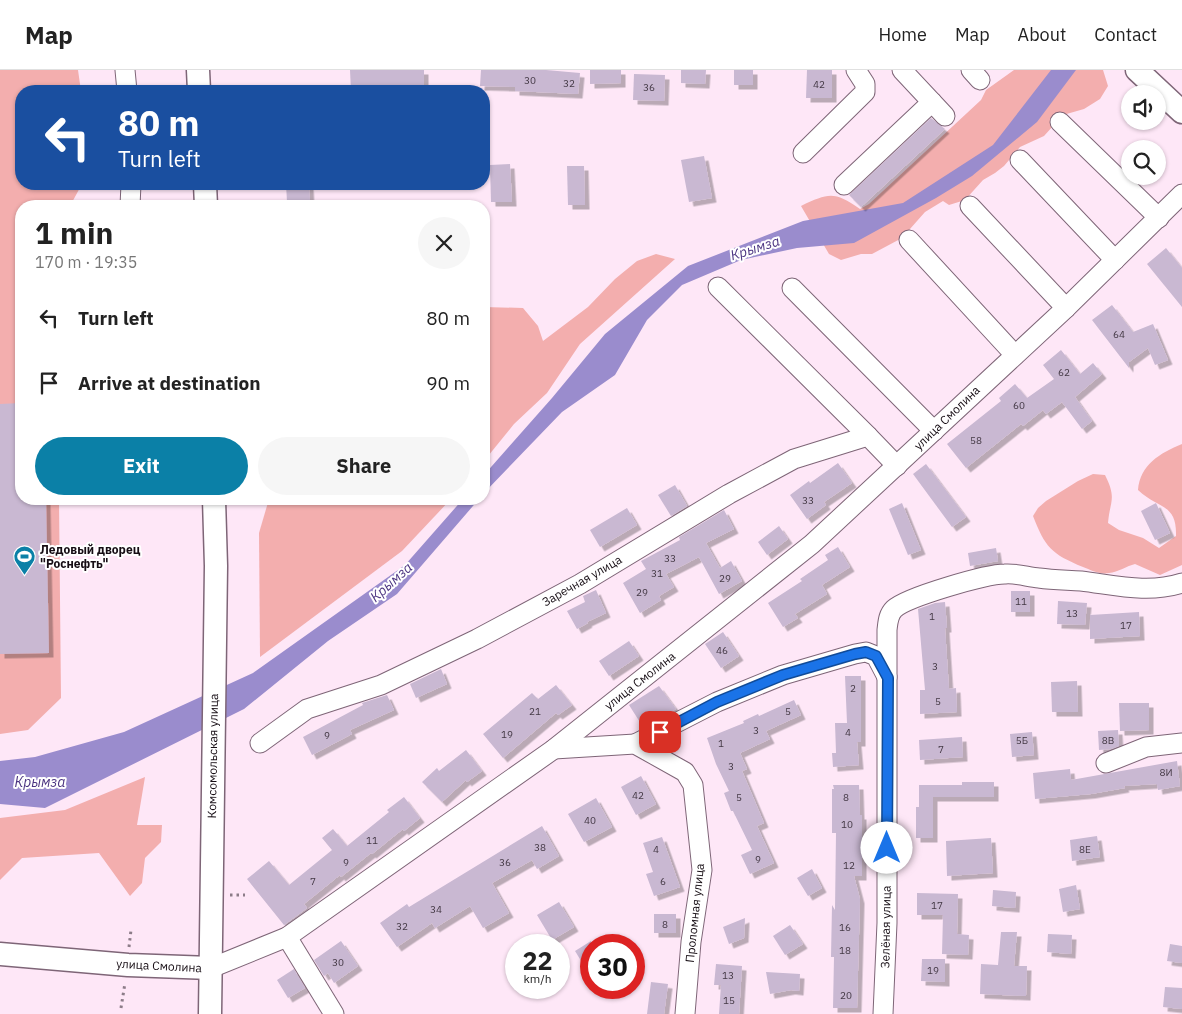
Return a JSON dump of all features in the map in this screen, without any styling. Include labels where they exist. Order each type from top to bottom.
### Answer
[{"type":"main road","points":[[198,70],[199,85]]},
{"type":"main road","points":[[1137,70],[1182,112]]},
{"type":"main road","name":"Комсомольская улица","points":[[210,1014],[216,566],[214,505]]},
{"type":"main road","name":"улица Смолина","points":[[0,954],[128,965],[211,968]]},
{"type":"street","points":[[125,70],[126,85]]},
{"type":"street","points":[[803,153],[864,92],[865,84],[856,70]]},
{"type":"street","points":[[902,70],[945,116]]},
{"type":"street","points":[[844,185],[932,102]]},
{"type":"street","points":[[1060,122],[1158,218]]},
{"type":"street","points":[[1020,160],[1115,260]]},
{"type":"street","name":"улица Смолина","points":[[211,968],[287,937],[554,749],[812,544],[1066,308],[1182,194]]},
{"type":"street","points":[[970,206],[1066,308]]},
{"type":"street","points":[[909,240],[1015,355]]},
{"type":"street","points":[[718,287],[897,466]]},
{"type":"street","points":[[792,288],[934,431]]},
{"type":"street","name":"Заречная улица","points":[[260,743],[307,709],[381,685],[477,640],[580,584],[729,494],[794,459],[868,436]]},
{"type":"street","name":"Зелёная улица","points":[[884,1014],[887,923],[887,669],[889,616],[894,609],[920,596],[979,578],[1006,574],[1129,588],[1158,589],[1182,583]]},
{"type":"street","points":[[554,749],[635,744],[717,702],[783,675],[846,656],[866,652],[876,656],[887,669]]},
{"type":"street","points":[[1106,764],[1146,747],[1182,743]]},
{"type":"street","name":"Проломная улица","points":[[635,744],[685,772],[693,785],[702,870],[691,942],[685,1014]]},
{"type":"street","points":[[287,937],[334,1014]]},
{"type":"shaded area","points":[[0,70],[78,70],[80,85],[15,85],[15,190],[79,190],[73,200],[15,200],[15,505],[59,505],[61,698],[28,730],[0,734]]},
{"type":"shaded area","points":[[1014,70],[1103,70],[1108,86],[1100,99],[1084,109],[1063,115],[1044,136],[1020,147],[1004,166],[983,180],[965,200],[949,205],[943,201],[925,212],[902,238],[872,254],[861,254],[841,260],[829,254],[801,206],[825,196],[844,199],[860,209],[869,204],[981,100],[986,90]]},
{"type":"shaded area","points":[[656,254],[675,259],[580,344],[547,393],[514,424],[490,454],[490,307],[523,308],[538,326],[543,341],[588,307],[615,279],[637,261]]},
{"type":"shaded area","points":[[1182,444],[1182,565],[1160,575],[1135,564],[1109,573],[1102,573],[1063,558],[1050,548],[1041,535],[1033,516],[1046,501],[1093,474],[1105,475],[1111,489],[1112,499],[1108,523],[1119,530],[1143,538],[1159,548],[1176,536],[1175,525],[1170,512],[1138,490],[1143,474],[1152,461],[1166,451]]},
{"type":"shaded area","points":[[267,505],[445,505],[402,551],[260,657],[259,533]]},
{"type":"shaded area","points":[[145,777],[137,825],[162,825],[161,842],[145,858],[142,883],[130,896],[99,853],[22,858],[0,880],[0,818],[65,810]]},
{"type":"water","name":"Крымза","points":[[1051,70],[1076,70],[1037,122],[972,176],[854,243],[797,248],[741,260],[682,285],[647,320],[615,375],[562,412],[490,487],[490,468],[605,334],[688,266],[803,221],[903,203],[993,145]]},
{"type":"water","name":"Крымза","points":[[458,505],[474,505],[397,594],[328,641],[244,709],[45,808],[0,804],[0,761],[35,757],[124,732],[253,673],[405,565]]},
{"type":"building","points":[[350,70],[424,70],[424,85],[351,85]]},
{"type":"building","points":[[481,70],[546,70],[580,73],[578,94],[515,91],[515,87],[480,85]]},
{"type":"building","points":[[590,70],[621,70],[621,83],[590,84]]},
{"type":"building","points":[[681,70],[706,70],[705,84],[681,83]]},
{"type":"building","points":[[734,70],[753,70],[753,85],[734,85]]},
{"type":"building","points":[[807,70],[832,70],[832,98],[806,98]]},
{"type":"building","points":[[634,74],[665,75],[664,101],[633,100]]},
{"type":"building","points":[[931,118],[945,129],[861,207],[849,195]]},
{"type":"building","points":[[704,156],[712,198],[689,202],[681,160]]},
{"type":"building","points":[[510,164],[512,202],[491,202],[490,165]]},
{"type":"building","points":[[567,166],[584,166],[585,205],[568,205]]},
{"type":"building","points":[[286,190],[309,190],[310,200],[287,200]]},
{"type":"building","points":[[1166,248],[1182,268],[1182,307],[1147,264]]},
{"type":"building","points":[[1112,305],[1133,332],[1153,324],[1168,360],[1155,365],[1148,348],[1129,362],[1129,368],[1092,320]]},
{"type":"building","points":[[1061,350],[1080,374],[1093,363],[1102,374],[1075,397],[1092,421],[1082,429],[1062,402],[1046,414],[1043,410],[1023,426],[1021,424],[966,468],[947,444],[1001,401],[999,398],[1015,384],[1027,398],[1054,379],[1043,365]]},
{"type":"building","name":"Ледовый дворец \"Роснефть\"","points":[[15,403],[15,505],[46,505],[49,653],[0,654],[0,404]]},
{"type":"building","points":[[838,463],[852,483],[824,502],[826,505],[807,519],[790,495]]},
{"type":"building","points":[[926,464],[966,517],[952,527],[913,474]]},
{"type":"building","points":[[675,485],[687,506],[671,516],[658,495]]},
{"type":"building","points":[[902,503],[921,550],[908,555],[889,509]]},
{"type":"building","points":[[1156,503],[1170,533],[1155,540],[1141,511]]},
{"type":"building","points":[[627,508],[637,525],[600,547],[590,530]]},
{"type":"building","points":[[724,510],[734,529],[706,543],[720,568],[731,561],[742,581],[719,594],[699,557],[666,574],[674,587],[659,596],[661,600],[640,613],[623,583],[646,569],[641,561],[680,540],[679,537]]},
{"type":"building","points":[[779,526],[788,539],[767,555],[758,542]]},
{"type":"building","points":[[838,547],[850,567],[822,585],[827,594],[795,614],[798,618],[783,627],[768,603],[802,581],[800,579],[828,560],[825,555]]},
{"type":"building","points":[[996,548],[998,561],[970,566],[968,553]]},
{"type":"building","points":[[596,590],[606,613],[577,629],[567,611],[585,602],[583,596]]},
{"type":"building","points":[[1011,591],[1030,591],[1030,612],[1011,612]]},
{"type":"building","points":[[1058,601],[1087,603],[1085,625],[1057,624]]},
{"type":"building","points":[[945,602],[949,689],[956,688],[957,712],[920,714],[920,690],[925,690],[918,609],[935,603]]},
{"type":"building","points":[[1139,612],[1140,636],[1090,639],[1090,615]]},
{"type":"building","points":[[723,632],[739,656],[721,668],[705,644]]},
{"type":"building","points":[[629,641],[639,656],[609,676],[599,661]]},
{"type":"building","points":[[441,669],[447,684],[416,698],[410,684]]},
{"type":"building","points":[[845,676],[861,676],[861,742],[857,742],[859,765],[833,767],[832,753],[836,753],[835,723],[847,723]]},
{"type":"building","points":[[1077,681],[1078,712],[1052,712],[1051,682]]},
{"type":"building","points":[[556,685],[572,705],[558,715],[556,713],[503,758],[483,734],[532,693],[538,699]]},
{"type":"building","points":[[659,686],[676,709],[643,727],[629,705]]},
{"type":"building","points":[[387,695],[394,710],[350,730],[352,734],[312,755],[303,737],[363,705],[362,703]]},
{"type":"building","points":[[794,700],[801,715],[766,731],[770,739],[740,753],[747,769],[742,771],[764,823],[757,826],[774,863],[750,874],[741,855],[752,850],[733,811],[731,811],[724,793],[729,791],[716,764],[707,738],[744,723],[743,721],[758,714],[759,716]]},
{"type":"building","points":[[1119,703],[1149,703],[1149,730],[1120,731]]},
{"type":"building","points":[[1118,730],[1119,746],[1099,750],[1098,731]]},
{"type":"building","points":[[1032,732],[1034,755],[1012,757],[1010,734]]},
{"type":"building","points":[[962,737],[963,757],[920,760],[919,740]]},
{"type":"building","points":[[466,750],[482,771],[467,782],[466,780],[442,802],[422,782],[437,768],[439,771]]},
{"type":"building","points":[[1177,761],[1180,786],[1158,790],[1157,784],[1124,786],[1125,788],[1091,794],[1035,799],[1033,773],[1070,769],[1071,780]]},
{"type":"building","points":[[641,776],[656,804],[636,815],[621,787]]},
{"type":"building","points":[[962,782],[994,782],[994,797],[933,797],[933,838],[916,838],[916,807],[919,807],[919,785],[962,785]]},
{"type":"building","points":[[833,785],[859,785],[860,815],[862,815],[862,876],[854,876],[860,899],[857,1008],[833,1008],[834,957],[831,957],[832,905],[835,910],[836,833],[832,833]]},
{"type":"building","points":[[404,797],[420,818],[341,877],[340,875],[304,904],[307,908],[284,925],[247,879],[269,861],[289,885],[332,850],[322,838],[333,829],[347,846],[389,812],[387,810]]},
{"type":"building","points":[[596,798],[612,827],[584,842],[568,814]]},
{"type":"building","points":[[542,826],[559,856],[537,869],[532,860],[492,883],[509,913],[483,928],[470,906],[435,928],[432,923],[397,947],[380,923],[407,904],[409,907]]},
{"type":"building","points":[[1097,836],[1100,857],[1072,861],[1070,840]]},
{"type":"building","points":[[662,837],[680,887],[654,896],[646,874],[653,872],[643,843]]},
{"type":"building","points":[[991,838],[993,873],[947,876],[946,841]]},
{"type":"building","points":[[812,869],[822,888],[808,896],[797,878]]},
{"type":"building","points":[[1076,885],[1080,909],[1063,912],[1059,889]]},
{"type":"building","points":[[993,890],[1016,892],[1015,908],[992,906]]},
{"type":"building","points":[[917,893],[958,894],[957,934],[969,935],[968,955],[942,954],[943,915],[917,915]]},
{"type":"building","points":[[559,902],[574,927],[562,934],[548,934],[537,915]]},
{"type":"building","points":[[654,914],[676,914],[676,933],[654,933]]},
{"type":"building","points":[[745,918],[744,938],[729,944],[723,927]]},
{"type":"building","points":[[790,925],[803,944],[785,955],[773,936]]},
{"type":"building","points":[[1001,932],[1017,932],[1014,966],[1027,966],[1026,996],[980,994],[981,964],[998,965]]},
{"type":"building","points":[[1048,934],[1072,935],[1071,954],[1047,952]]},
{"type":"building","points":[[341,941],[358,966],[334,983],[328,973],[324,976],[314,960]]},
{"type":"building","points":[[1170,944],[1182,946],[1182,963],[1167,961]]},
{"type":"building","points":[[580,948],[580,959],[575,951]]},
{"type":"building","points":[[922,959],[945,959],[945,982],[921,981]]},
{"type":"building","points":[[716,964],[742,966],[739,1014],[719,1014],[721,985],[714,985]]},
{"type":"building","points":[[294,969],[305,988],[288,998],[277,980]]},
{"type":"building","points":[[766,972],[800,974],[799,991],[791,990],[770,994]]},
{"type":"building","points":[[651,982],[668,984],[664,1014],[647,1014]]},
{"type":"building","points":[[1165,987],[1182,988],[1182,1009],[1163,1007]]},
{"type":"place","name":"Ледовый дворец \"Роснефть\"","points":[[24,576]]},
{"type":"route","points":[[660,732],[717,702],[783,675],[855,654],[866,652],[876,656],[888,678],[887,848]]}]
